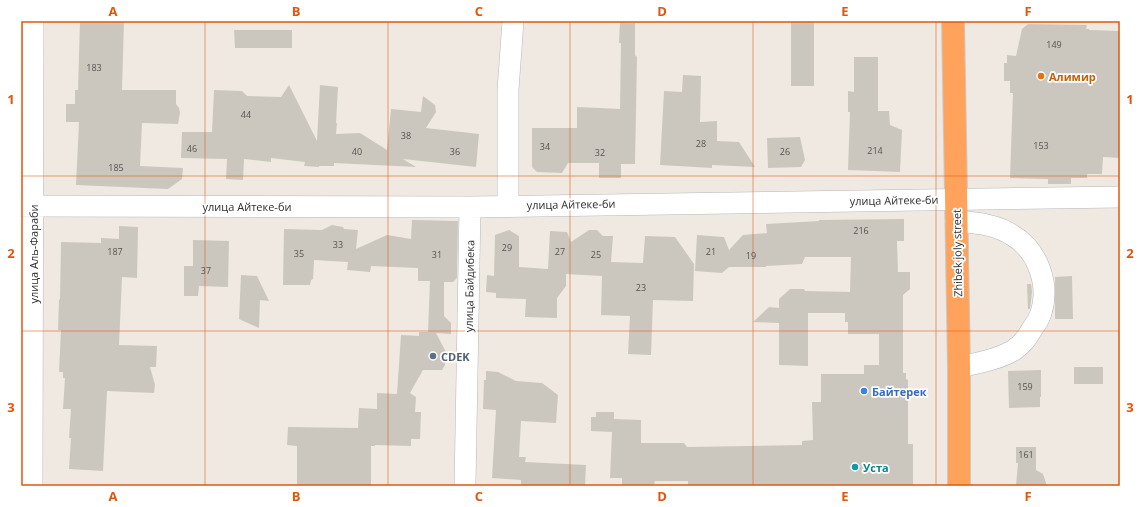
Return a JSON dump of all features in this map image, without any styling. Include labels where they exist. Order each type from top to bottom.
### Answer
[{"type":"highway","name":"Zhibek joly street","points":[[953,21],[959,367],[959,486]]},
{"type":"street","name":"улица Аль-Фараби","points":[[32,486],[27,206],[33,21]]},
{"type":"street","points":[[508,205],[508,90],[513,21]]},
{"type":"street","name":"улица Айтеке-би","points":[[27,206],[470,207],[508,205],[1120,197]]},
{"type":"street","name":"улица Байдибека","points":[[465,486],[470,207]]},
{"type":"street","points":[[956,221],[978,223],[996,227],[1013,235],[1027,248],[1038,264],[1044,287],[1041,312],[1029,336],[1015,349],[999,358],[959,367]]},
{"type":"building","points":[[80,21],[124,21],[122,90],[176,90],[176,104],[180,113],[178,124],[142,123],[140,166],[183,168],[182,179],[168,189],[76,185],[79,122],[66,122],[66,104],[75,104],[75,90],[78,90]]},
{"type":"building","points":[[791,21],[814,21],[814,86],[791,86]]},
{"type":"building","points":[[620,22],[635,23],[635,55],[637,57],[635,164],[621,164],[621,178],[599,178],[599,163],[568,163],[562,173],[537,172],[532,167],[532,128],[577,128],[577,107],[620,109]]},
{"type":"building","points":[[1028,24],[1087,25],[1086,29],[1089,30],[1120,31],[1120,158],[1103,157],[1102,174],[1087,174],[1087,178],[1071,178],[1071,184],[1048,184],[1048,179],[1010,178],[1013,93],[1010,93],[1010,81],[1004,81],[1004,63],[1007,63],[1007,55],[1016,56],[1022,29]]},
{"type":"building","points":[[234,30],[292,30],[292,48],[235,48]]},
{"type":"building","points":[[854,57],[878,57],[878,111],[889,111],[890,125],[902,130],[900,172],[848,170],[850,112],[848,112],[848,91],[854,92]]},
{"type":"building","points":[[683,75],[701,76],[700,122],[717,121],[717,141],[739,142],[755,167],[712,165],[712,168],[660,165],[664,91],[682,92]]},
{"type":"building","points":[[289,85],[317,141],[320,85],[338,87],[336,134],[360,133],[387,150],[391,109],[421,112],[423,96],[435,105],[436,112],[426,128],[479,134],[476,167],[403,159],[416,167],[334,163],[334,166],[319,167],[304,166],[305,162],[271,158],[271,162],[244,159],[243,180],[226,179],[227,159],[181,158],[182,132],[212,132],[214,90],[242,91],[247,96],[281,97]]},
{"type":"building","points":[[800,137],[805,160],[801,167],[768,168],[767,138]]},
{"type":"building","points":[[904,219],[904,241],[897,241],[898,272],[910,272],[910,289],[903,295],[903,373],[906,373],[906,379],[908,380],[908,444],[913,444],[913,486],[688,486],[688,481],[655,481],[654,486],[622,486],[622,478],[610,478],[612,432],[591,431],[591,417],[596,417],[596,412],[614,412],[614,419],[641,420],[641,443],[684,443],[687,447],[802,445],[802,441],[813,440],[812,402],[821,402],[821,374],[864,374],[864,365],[879,365],[879,334],[848,334],[848,322],[845,322],[845,313],[808,313],[808,366],[779,365],[779,323],[753,322],[769,307],[779,308],[779,299],[790,289],[804,289],[805,291],[850,292],[851,257],[805,257],[802,264],[766,267],[729,267],[722,273],[695,271],[697,235],[724,237],[729,250],[743,235],[767,233],[766,224],[819,220]]},
{"type":"building","points":[[412,220],[458,221],[457,278],[453,282],[444,282],[444,316],[451,323],[451,334],[436,333],[446,352],[445,365],[442,370],[423,370],[410,393],[416,397],[415,412],[421,412],[420,439],[411,439],[411,446],[371,446],[371,486],[297,486],[297,446],[287,445],[288,427],[358,428],[359,408],[377,409],[377,393],[397,394],[401,335],[419,336],[419,332],[428,332],[430,281],[418,281],[418,268],[371,266],[370,272],[347,270],[348,262],[314,260],[313,279],[311,280],[310,285],[283,285],[284,229],[322,230],[332,225],[343,227],[344,229],[358,230],[356,249],[387,235],[411,239]]},
{"type":"building","points":[[119,226],[138,227],[137,278],[122,277],[119,345],[157,346],[156,367],[150,367],[155,385],[154,393],[107,391],[103,471],[69,469],[71,409],[63,409],[65,378],[63,378],[63,372],[59,372],[61,330],[58,330],[61,242],[101,243],[101,238],[119,239]]},
{"type":"building","points":[[509,230],[519,236],[519,267],[548,269],[550,231],[567,232],[571,242],[589,230],[597,230],[603,236],[613,236],[611,262],[643,263],[645,236],[675,237],[694,264],[693,301],[653,300],[651,355],[628,354],[630,316],[601,315],[602,276],[566,274],[566,286],[557,298],[557,318],[525,317],[526,299],[496,298],[496,293],[486,292],[487,275],[494,276],[495,235]]},
{"type":"building","points":[[193,240],[229,241],[228,287],[199,286],[198,296],[184,296],[184,266],[193,266]]},
{"type":"building","points":[[241,275],[257,276],[269,301],[260,300],[259,328],[239,319]]},
{"type":"building","points":[[1072,276],[1073,319],[1055,319],[1055,277]]},
{"type":"building","points":[[1027,284],[1031,284],[1032,292],[1030,309],[1028,309]]},
{"type":"building","points":[[1074,367],[1103,367],[1103,384],[1074,384]]},
{"type":"building","points":[[1041,370],[1040,407],[1009,408],[1008,371]]},
{"type":"building","points":[[486,371],[498,372],[516,381],[542,383],[558,395],[556,423],[521,421],[519,457],[526,457],[525,462],[586,465],[585,486],[521,486],[521,480],[492,478],[496,410],[483,409],[484,380],[486,380]]},
{"type":"building","points":[[1016,447],[1036,447],[1036,470],[1043,474],[1047,486],[1016,486],[1018,463],[1016,463]]},
{"type":"place","name":"Алимир","points":[[1041,76]]},
{"type":"place","name":"CDEK","points":[[433,356]]},
{"type":"place","name":"Байтерек","points":[[864,391]]},
{"type":"place","name":"Уста","points":[[855,467]]}]
